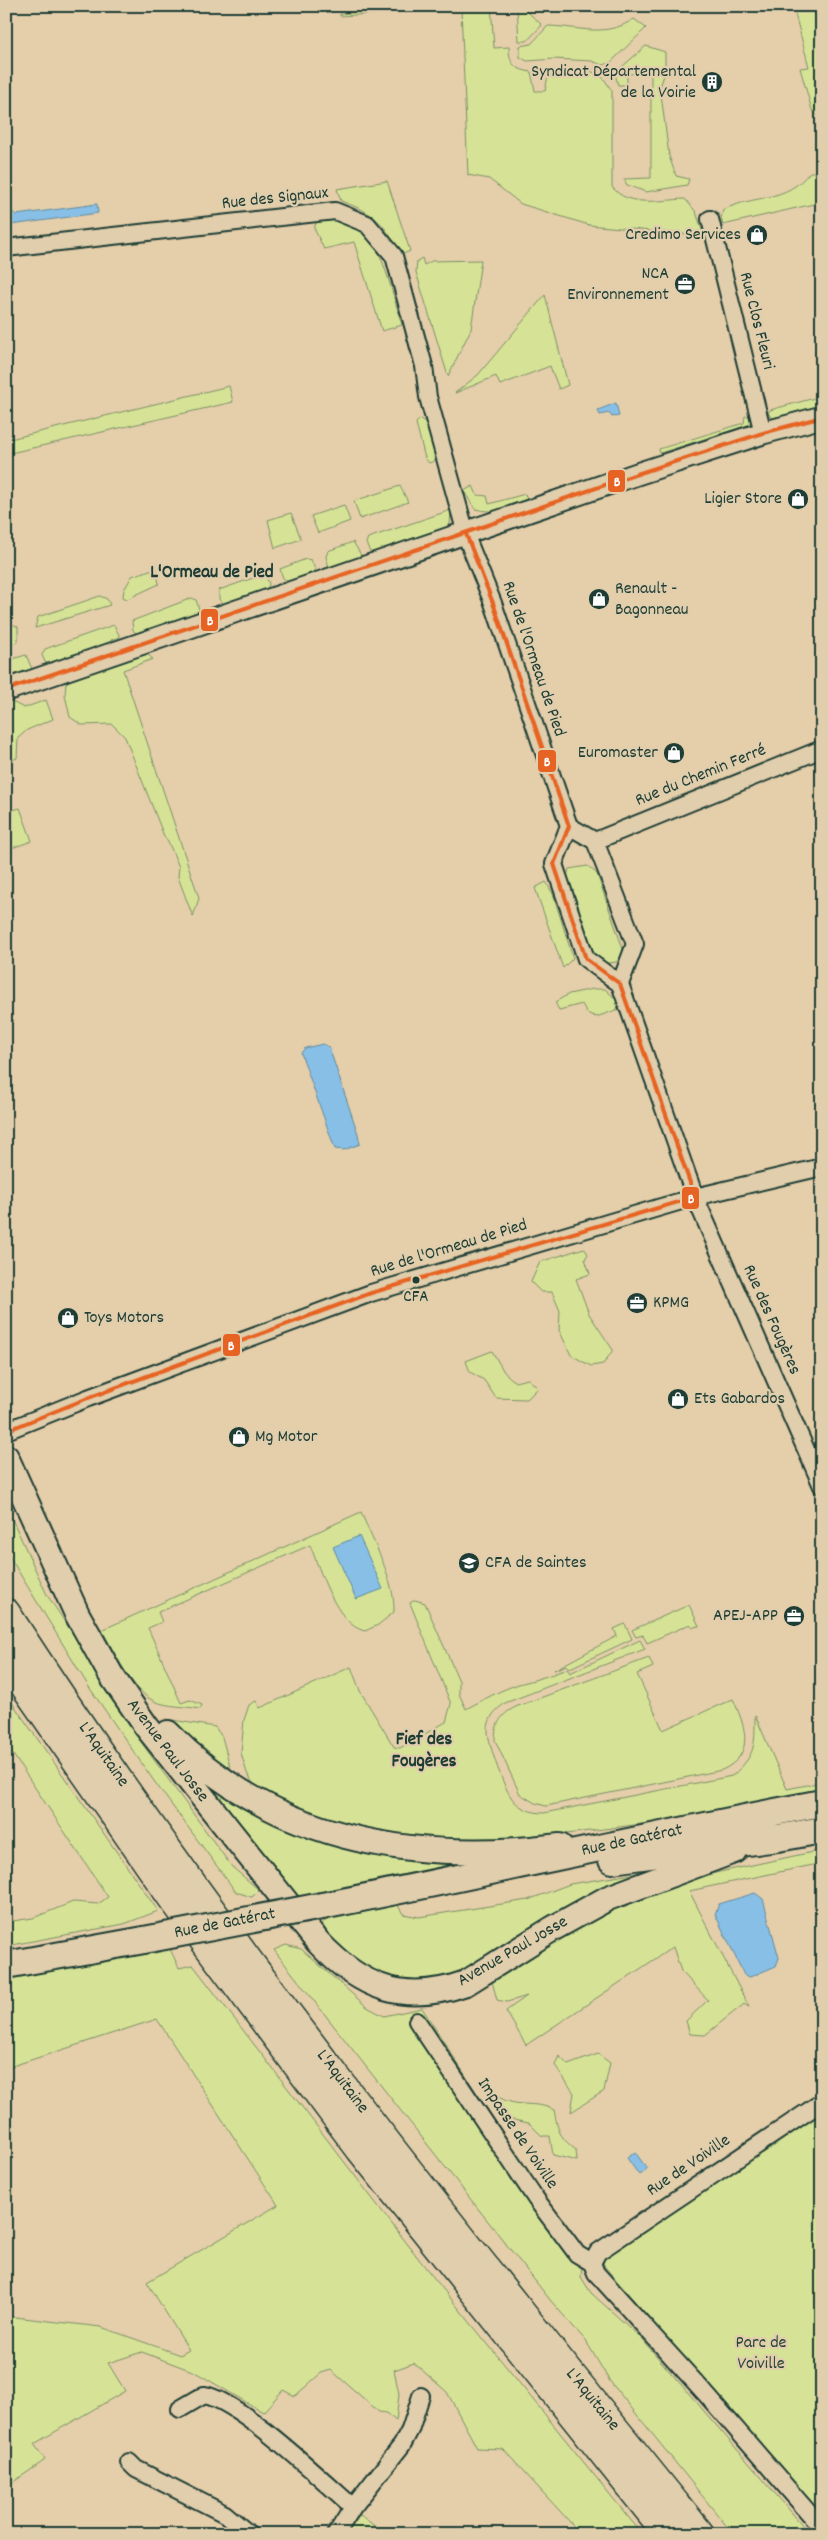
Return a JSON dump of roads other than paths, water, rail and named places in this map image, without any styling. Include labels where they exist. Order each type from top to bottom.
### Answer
[{"type":"highway","name":"L'Aquitaine","points":[[6,1613],[193,1884],[381,2134],[700,2534]]},
{"type":"highway","name":"L'Aquitaine","points":[[6,1659],[170,1895],[360,2149],[668,2534]]},
{"type":"main road","name":"Avenue Paul Josse","points":[[6,1457],[77,1614],[111,1675],[146,1726],[326,1951],[353,1973],[374,1984],[395,1992],[434,1992],[466,1982],[579,1913],[608,1898],[720,1855],[778,1838]]},
{"type":"main road","name":"Avenue Paul Josse","points":[[111,1675],[193,1758],[236,1790],[303,1823],[348,1838],[392,1847],[428,1851],[483,1852],[535,1849],[666,1833]]},
{"type":"main road","name":"Rue de Gatérat","points":[[6,1965],[444,1882],[666,1833],[822,1803]]},
{"type":"main road","name":"Rue de Gatérat","points":[[444,1882],[778,1838],[822,1830]]},
{"type":"street","name":"Rue des Signaux","points":[[6,248],[335,211],[367,224],[394,256],[424,366],[428,397],[466,534]]},
{"type":"street","name":"Rue Clos Fleuri","points":[[710,219],[763,433]]},
{"type":"street","points":[[6,690],[763,433],[822,417]]},
{"type":"street","name":"Rue de l'Ormeau de Pied","points":[[466,534],[494,602],[569,826]]},
{"type":"street","name":"Rue du Chemin Ferré","points":[[595,841],[822,749]]},
{"type":"street","points":[[620,984],[635,944],[595,841],[569,826],[554,864],[586,959],[620,984],[695,1197]]},
{"type":"street","name":"Rue de l'Ormeau de Pied","points":[[6,1431],[88,1398],[197,1360],[371,1293],[695,1197],[822,1167]]},
{"type":"street","name":"Rue des Fougères","points":[[695,1197],[822,1486]]},
{"type":"street","name":"Impasse de Voiville","points":[[417,2021],[536,2199],[577,2254],[594,2268],[822,2528]]},
{"type":"street","name":"Rue de Voiville","points":[[594,2268],[598,2252],[822,2102]]},
{"type":"street","points":[[180,2409],[204,2395],[222,2400],[282,2446],[353,2507]]},
{"type":"street","points":[[336,2534],[353,2507],[402,2445],[410,2430],[421,2396]]},
{"type":"street","points":[[129,2462],[136,2469],[225,2514],[249,2534]]},
{"type":"water","points":[[97,204],[98,213],[11,225],[6,221],[6,206],[16,215]]},
{"type":"water","points":[[616,403],[619,416],[612,417],[609,413],[600,415],[598,410]]},
{"type":"water","points":[[323,1044],[329,1047],[360,1144],[344,1150],[335,1149],[301,1053],[305,1048]]},
{"type":"water","points":[[359,1536],[383,1589],[356,1599],[333,1547]]},
{"type":"water","points":[[755,1893],[763,1899],[779,1958],[776,1966],[750,1977],[744,1975],[715,1914],[719,1904]]},
{"type":"water","points":[[635,2152],[647,2169],[639,2175],[627,2158]]},
{"type":"place","name":"Syndicat Départemental de la Voirie","points":[[712,82]]},
{"type":"place","name":"Credimo Services","points":[[757,235]]},
{"type":"place","name":"NCA Environnement","points":[[685,284]]},
{"type":"place","name":"Ligier Store","points":[[798,499]]},
{"type":"place","name":"Renault - Bagonneau","points":[[599,599]]},
{"type":"place","name":"Euromaster","points":[[674,753]]},
{"type":"place","name":"CFA","points":[[416,1280]]},
{"type":"place","name":"KPMG","points":[[637,1303]]},
{"type":"place","name":"Toys Motors","points":[[68,1318]]},
{"type":"place","name":"Ets Gabardos","points":[[678,1399]]},
{"type":"place","name":"Mg Motor","points":[[239,1437]]},
{"type":"place","name":"CFA de Saintes","points":[[469,1563]]},
{"type":"place","name":"APEJ-APP","points":[[794,1616]]},
{"type":"district","name":"L'Ormeau de Pied","points":[[212,573]]},
{"type":"district","name":"Fief des Fougères","points":[[424,1751]]},
{"type":"park label","name":"Parc de Voiville","points":[[761,2353]]}]
